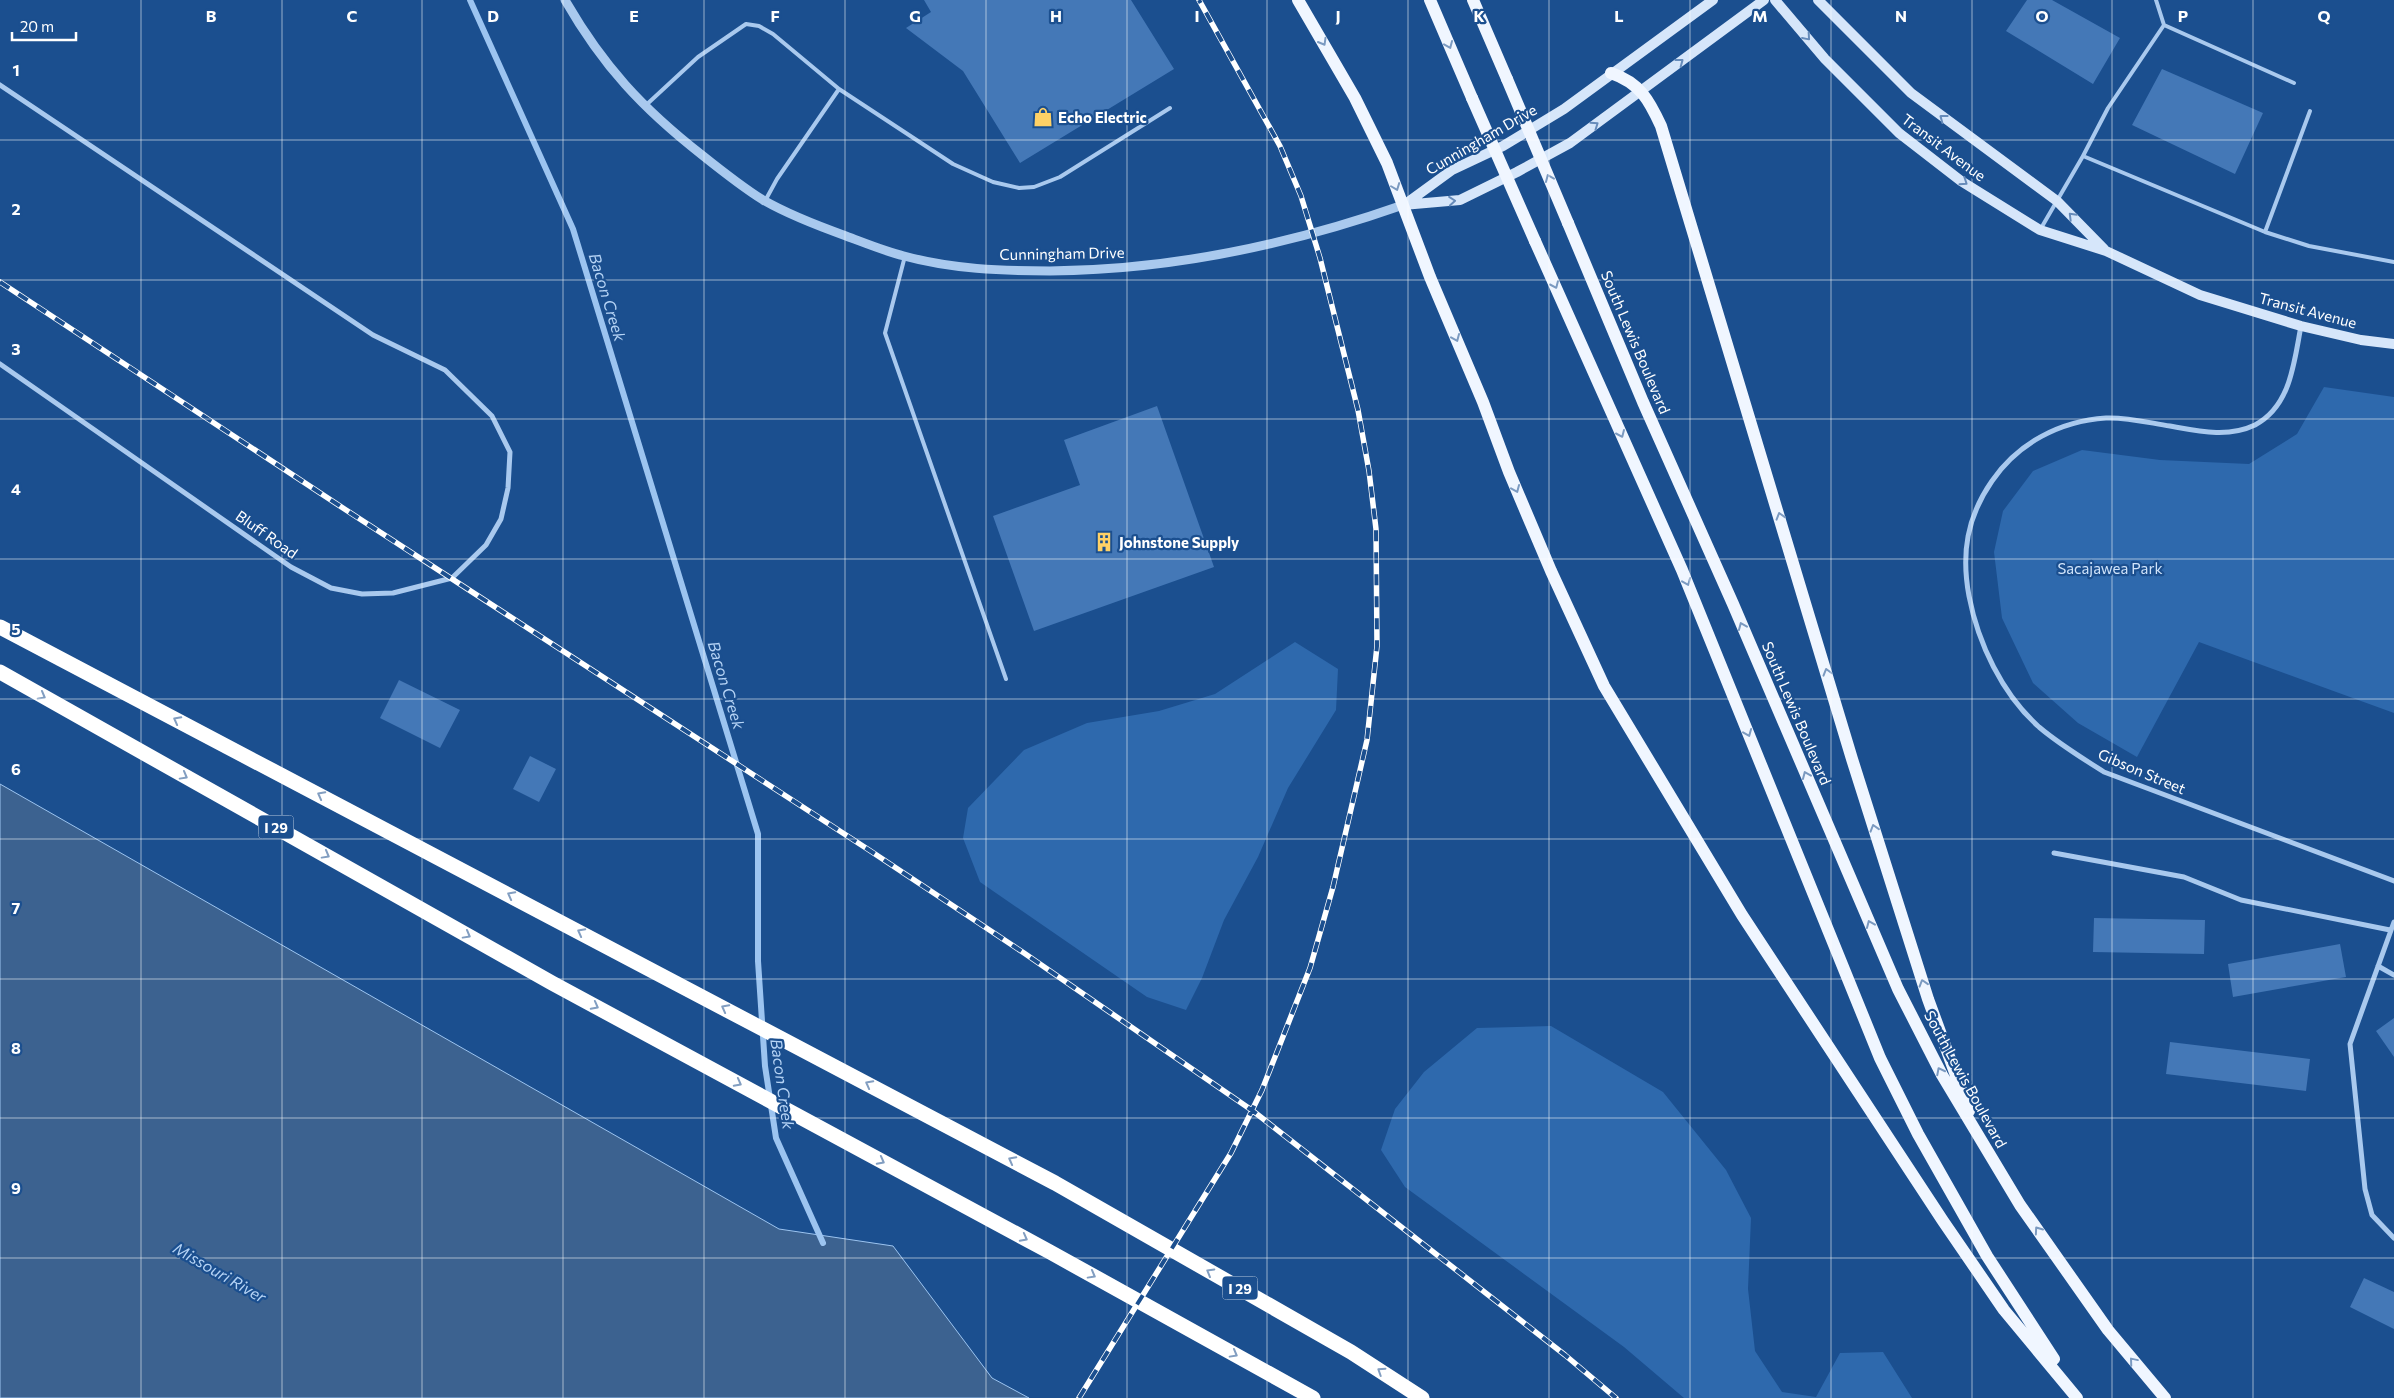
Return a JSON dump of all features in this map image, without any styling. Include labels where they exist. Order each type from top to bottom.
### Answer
[{"type":"highway","name":"I 29","points":[[0,627],[1055,1183],[1350,1352],[1422,1398]]},
{"type":"highway","name":"I 29","points":[[0,672],[552,983],[1050,1252],[1313,1398]]},
{"type":"main road","points":[[1298,0],[1355,98],[1387,163],[1430,277],[1483,402],[1513,481],[1551,571],[1604,686],[1742,915],[1943,1221],[2004,1310],[2077,1398]]},
{"type":"main road","points":[[1430,0],[1682,570],[1880,1058],[1918,1134],[1987,1256],[2057,1364],[2082,1398]]},
{"type":"main road","name":"South Lewis Boulevard","points":[[1473,0],[1643,402],[1898,989],[1942,1075],[2020,1205],[2108,1330],[2165,1398]]},
{"type":"main road","name":"Cunningham Drive","points":[[1403,205],[1452,170],[1503,146],[1564,109],[1713,0]]},
{"type":"main road","points":[[1403,205],[1460,200],[1570,143],[1764,0]]},
{"type":"main road","name":"Transit Avenue","points":[[1775,0],[1825,58],[1898,133],[1961,181],[2040,230],[2106,251],[2200,295],[2301,326],[2394,344]]},
{"type":"main road","name":"Transit Avenue","points":[[1818,0],[1911,93],[2057,201],[2106,251]]},
{"type":"main road","points":[[1611,73],[1628,79],[1641,91],[1661,126],[1852,759],[1928,999],[1982,1143]]},
{"type":"street","name":"Cunningham Drive","points":[[565,0],[584,32],[616,76],[662,123],[738,183],[765,201],[817,226],[905,256],[949,264],[1009,271],[1098,270],[1154,265],[1224,255],[1361,220],[1403,205]]},
{"type":"street","name":"Bluff Road","points":[[0,85],[373,335],[445,370],[492,416],[510,452],[508,488],[501,519],[486,545],[452,578],[393,593],[362,594],[331,588],[292,567],[0,364]]},
{"type":"street","name":"Gibson Street","points":[[2301,326],[2284,394],[2270,414],[2255,424],[2237,432],[2209,433],[2107,418],[2062,426],[2026,444],[1998,471],[1980,498],[1970,523],[1964,552],[1966,582],[1972,612],[1989,657],[2008,691],[2038,726],[2073,752],[2104,772],[2394,881]]},
{"type":"street","points":[[2054,853],[2184,877],[2241,900],[2390,930]]},
{"type":"street","points":[[2394,922],[2350,1044],[2365,1189],[2372,1214],[2394,1238]]},
{"type":"street","points":[[2378,966],[2394,975]]},
{"type":"lane","points":[[2156,0],[2164,25],[2294,83]]},
{"type":"lane","points":[[645,106],[698,57],[746,24],[759,26],[772,34],[839,88],[953,164],[993,182],[1019,188],[1034,187],[1060,177],[1170,108]]},
{"type":"lane","points":[[2040,230],[2083,156],[2108,108],[2164,25]]},
{"type":"lane","points":[[765,201],[777,179],[839,88]]},
{"type":"lane","points":[[2264,232],[2310,111]]},
{"type":"lane","points":[[2083,156],[2264,232],[2309,246],[2394,262]]},
{"type":"lane","points":[[905,256],[885,333],[1006,679]]},
{"type":"green space","name":"Sacajawea Park","points":[[2324,387],[2394,397],[2394,713],[2199,642],[2137,757],[2078,723],[2033,683],[2002,618],[1994,552],[2003,511],[2033,471],[2082,450],[2160,460],[2249,464],[2297,434]]},
{"type":"green space","points":[[1295,642],[1338,669],[1336,710],[1288,788],[1258,857],[1224,920],[1202,978],[1186,1010],[1147,997],[980,882],[963,838],[968,808],[1024,750],[1087,723],[1159,711],[1215,694]]},
{"type":"green space","points":[[1551,1026],[1663,1092],[1726,1170],[1751,1218],[1748,1289],[1755,1351],[1782,1392],[1816,1397],[1840,1353],[1883,1352],[1912,1398],[1684,1398],[1624,1347],[1405,1187],[1381,1150],[1395,1109],[1424,1072],[1477,1028]]},
{"type":"water","name":"Missouri River","points":[[0,784],[779,1229],[893,1246],[992,1378],[1029,1398],[0,1398]]},
{"type":"building","name":"Echo Electric","points":[[924,0],[1131,0],[1174,69],[1020,163],[963,71],[906,28],[931,12]]},
{"type":"building","points":[[2027,0],[2052,0],[2120,38],[2093,84],[2006,31]]},
{"type":"building","points":[[2162,69],[2263,113],[2235,174],[2132,125]]},
{"type":"building","name":"Johnstone Supply","points":[[1157,406],[1214,567],[1034,631],[993,516],[1080,485],[1064,440]]},
{"type":"building","points":[[399,680],[460,710],[440,748],[380,718]]},
{"type":"building","points":[[530,756],[556,769],[539,802],[513,789]]},
{"type":"building","points":[[2094,918],[2205,920],[2204,954],[2093,952]]},
{"type":"building","points":[[2340,944],[2346,977],[2233,997],[2228,964]]},
{"type":"building","points":[[2394,1018],[2394,1057],[2376,1031]]},
{"type":"building","points":[[2170,1042],[2310,1059],[2306,1091],[2166,1074]]},
{"type":"building","points":[[2364,1278],[2394,1292],[2394,1329],[2350,1307]]},
{"type":"waterway","name":"Bacon Creek","points":[[470,0],[573,229],[758,834],[758,961],[765,1066],[776,1138],[823,1243]]},
{"type":"railway","points":[[1079,1398],[1231,1153],[1262,1090],[1310,968],[1333,887],[1367,740],[1377,646],[1376,529],[1369,471],[1358,410],[1320,258],[1301,196],[1280,146],[1199,0]]},
{"type":"railway","points":[[0,282],[346,510],[869,850],[1024,953],[1253,1111],[1565,1355],[1616,1398]]},
{"type":"place","name":"Echo Electric","points":[[1043,117]]},
{"type":"place","name":"Johnstone Supply","points":[[1104,542]]}]
